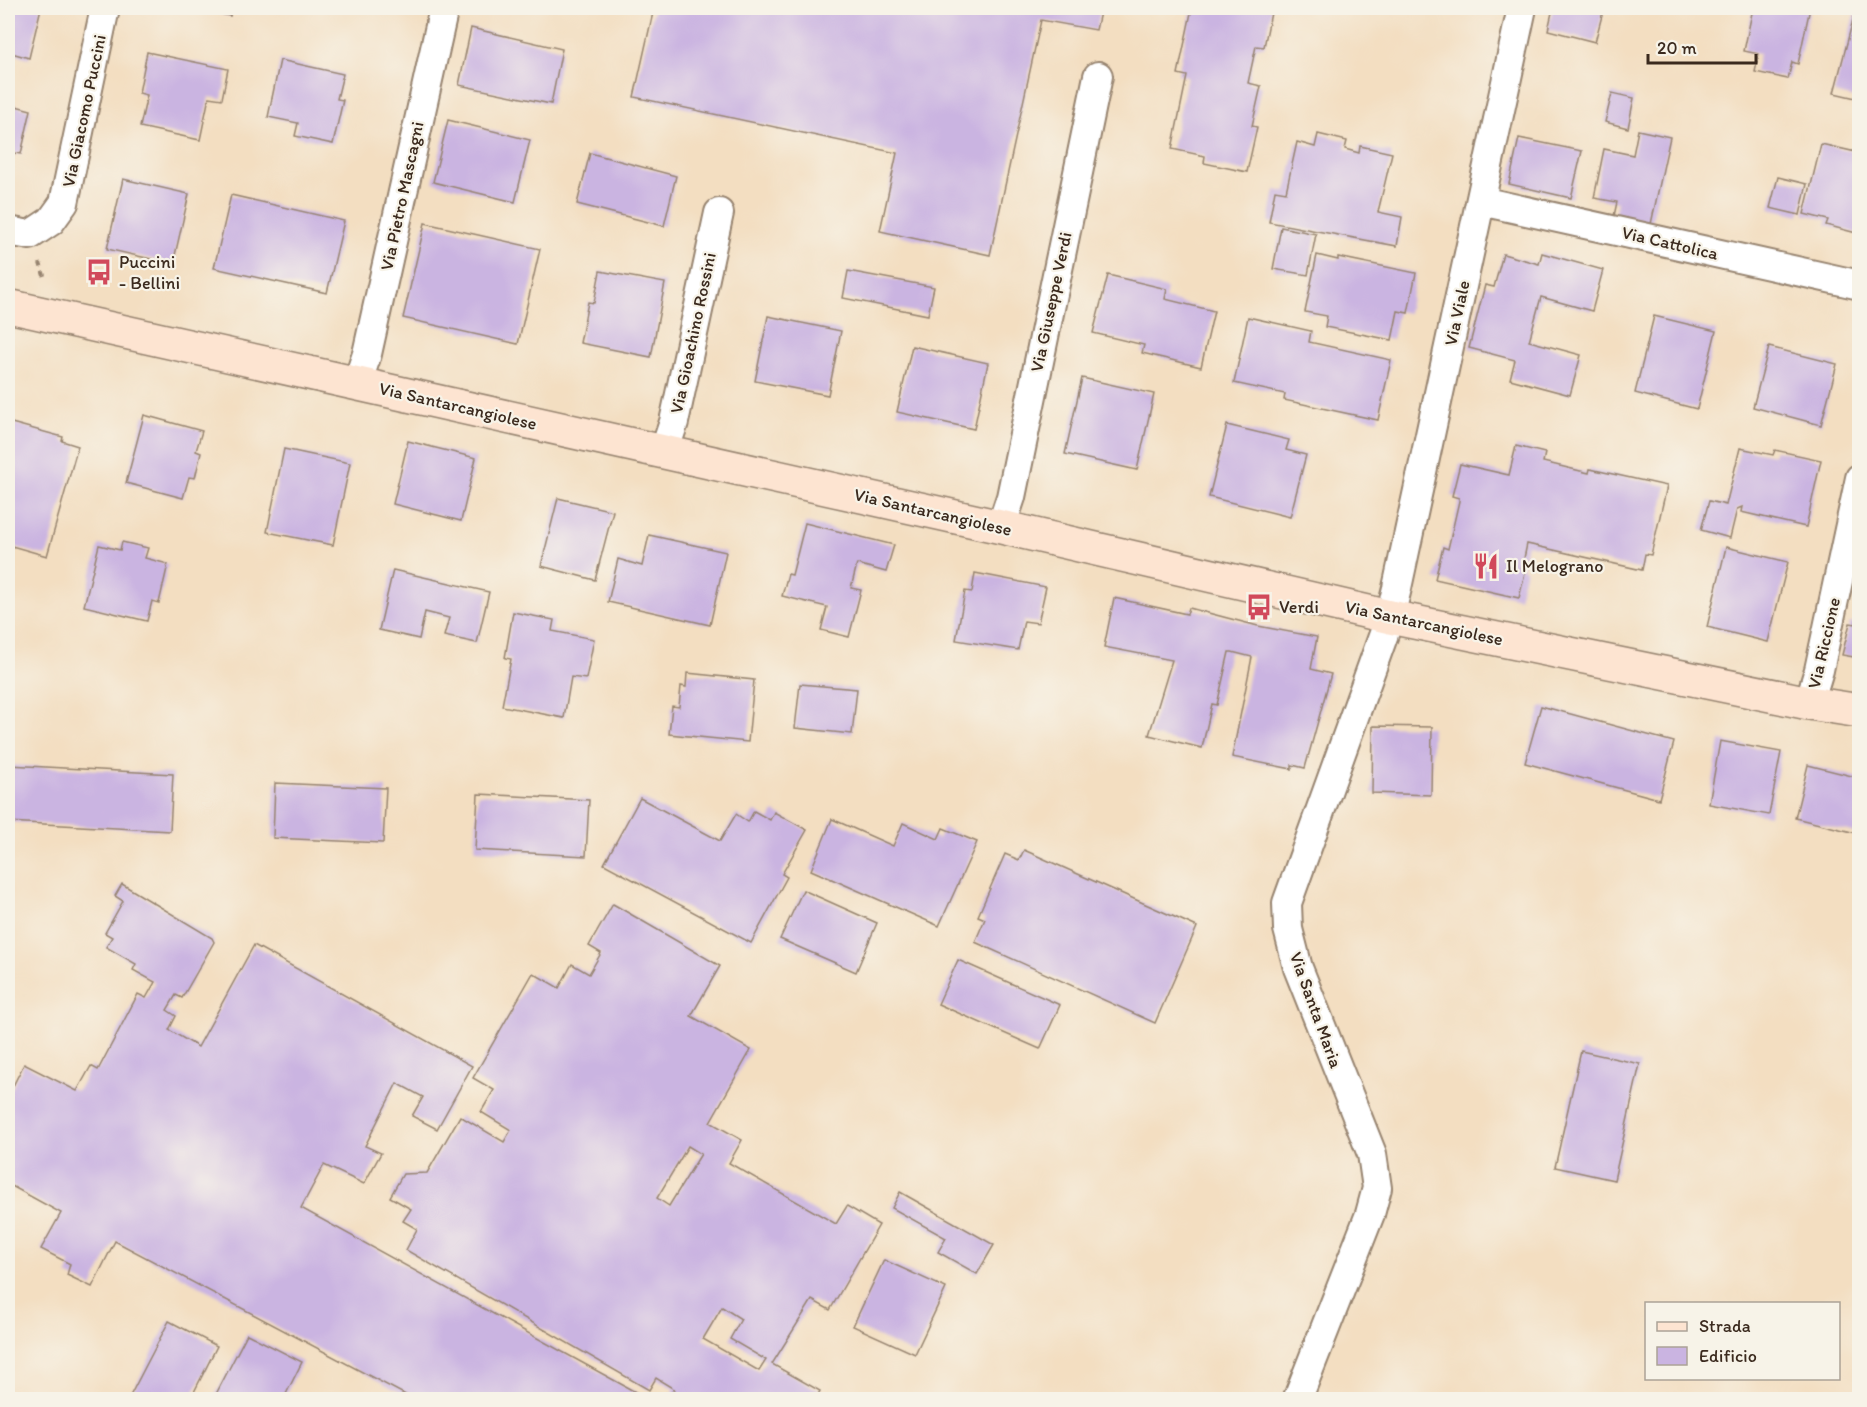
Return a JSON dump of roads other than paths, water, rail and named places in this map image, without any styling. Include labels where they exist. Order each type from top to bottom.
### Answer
[{"type":"main road","name":"Via Santarcangiolese","points":[[8,306],[1001,527],[1390,617],[1809,703],[1860,711]]},
{"type":"street","name":"Via Giacomo Puccini","points":[[19,233],[51,221],[64,203],[105,8]]},
{"type":"street","name":"Via Pietro Mascagni","points":[[357,384],[367,354],[444,8]]},
{"type":"street","name":"Via Viale","points":[[1390,617],[1522,8]]},
{"type":"street","name":"Via Giuseppe Verdi","points":[[1001,527],[1011,497],[1098,76]]},
{"type":"street","name":"Via Cattolica","points":[[1481,201],[1860,285]]},
{"type":"street","name":"Via Gioachino Rossini","points":[[664,452],[674,422],[719,213]]},
{"type":"street","name":"Via Riccione","points":[[1809,703],[1819,670],[1860,478]]},
{"type":"street","name":"Via Santa Maria","points":[[1297,1400],[1370,1214],[1377,1188],[1372,1154],[1298,968],[1288,929],[1287,903],[1390,617]]},
{"type":"place","name":"Puccini - Bellini","points":[[99,272]]},
{"type":"place","name":"Il Melograno","points":[[1486,566]]},
{"type":"place","name":"Verdi","points":[[1259,607]]}]
